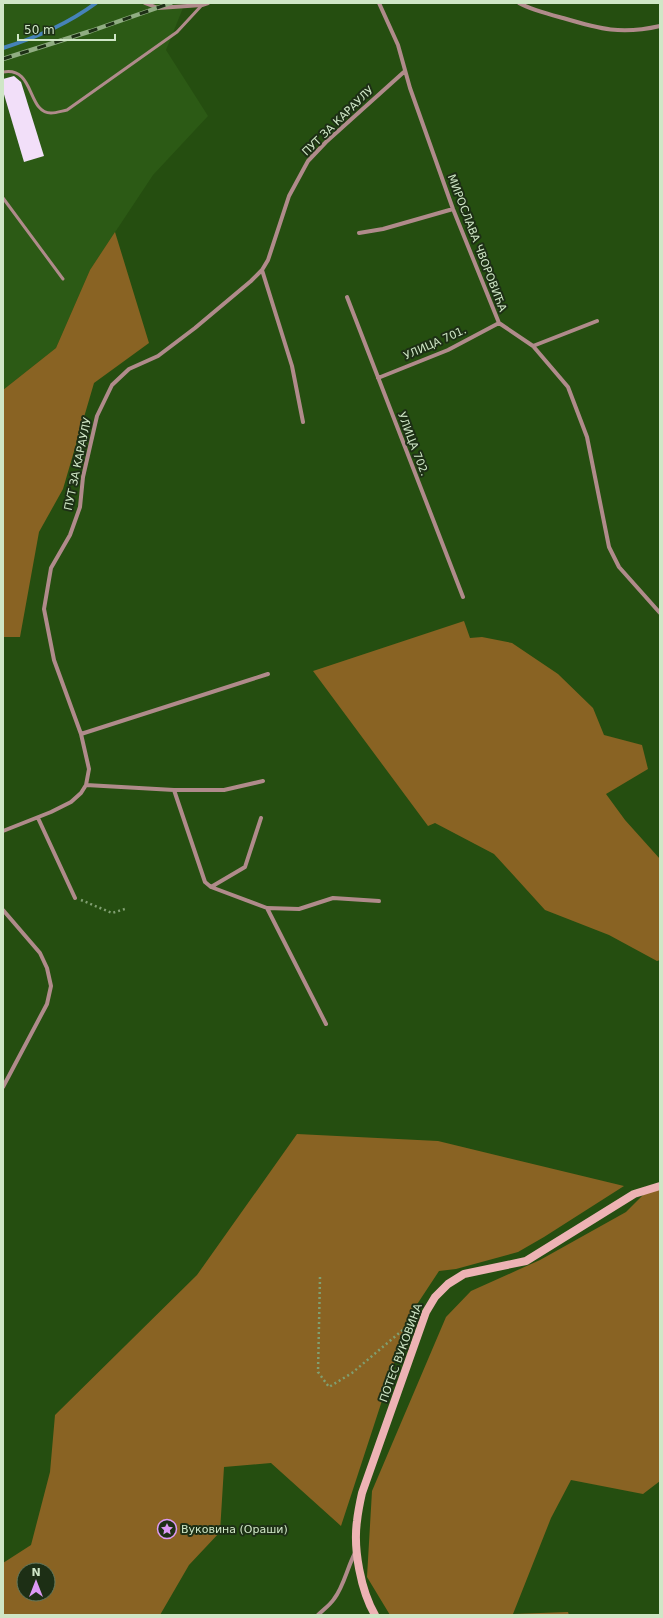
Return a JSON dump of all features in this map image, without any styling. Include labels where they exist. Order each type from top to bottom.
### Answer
[{"type":"main road","name":"ПОТЕС ВУКОВИНА","points":[[375,1615],[363,1589],[356,1522],[362,1493],[426,1312],[435,1296],[448,1284],[464,1274],[526,1261],[634,1194],[660,1186]]},
{"type":"street","points":[[145,3],[158,8],[202,5],[208,3]]},
{"type":"street","name":"МИРОСЛАВА ЧВОРОВИЋА","points":[[379,3],[398,45],[405,71],[453,209],[499,323],[533,346],[568,387],[585,430],[609,547],[619,567],[660,613]]},
{"type":"street","points":[[519,3],[547,14],[612,31],[639,31],[660,26]]},
{"type":"street","name":"ПУТ ЗА КАРАУЛУ","points":[[86,786],[89,769],[81,734],[54,660],[44,609],[51,568],[70,535],[80,507],[83,477],[97,416],[112,385],[129,369],[158,356],[195,328],[262,270],[268,260],[289,196],[308,161],[326,142],[405,71]]},
{"type":"street","points":[[359,233],[383,229],[453,209]]},
{"type":"street","points":[[262,270],[292,366],[303,422]]},
{"type":"street","name":"УЛИЦА 702.","points":[[347,297],[463,597]]},
{"type":"street","points":[[533,346],[597,321]]},
{"type":"street","name":"УЛИЦА 701.","points":[[378,378],[448,350],[499,323]]},
{"type":"street","points":[[81,734],[268,674]]},
{"type":"street","points":[[3,831],[38,818],[71,802],[86,786],[174,790],[224,790],[263,781]]},
{"type":"street","points":[[174,790],[205,882],[212,887],[267,908],[299,909],[333,898],[379,901]]},
{"type":"street","points":[[38,818],[75,898]]},
{"type":"street","points":[[212,887],[245,867],[261,818]]},
{"type":"street","points":[[267,908],[326,1024]]},
{"type":"street","points":[[3,910],[40,953],[48,968],[51,986],[47,1004],[3,1087]]},
{"type":"street","points":[[318,1615],[338,1594],[347,1568],[358,1550]]},
{"type":"lane","points":[[3,72],[16,72],[21,75],[36,103],[44,111],[50,113],[67,110],[177,32],[202,5]]},
{"type":"lane","points":[[3,198],[63,279]]},
{"type":"path","points":[[75,898],[112,913],[125,909]]},
{"type":"path","points":[[320,1277],[318,1372],[329,1387],[352,1373],[403,1329],[426,1312]]},
{"type":"shaded area","points":[[3,3],[185,3],[166,50],[208,116],[153,175],[90,270],[56,348],[3,390]]},
{"type":"shaded area","points":[[115,232],[149,343],[94,383],[63,489],[39,532],[20,637],[3,637],[3,390],[56,348],[90,270]]},
{"type":"shaded area","points":[[464,621],[470,638],[482,637],[512,643],[558,674],[593,708],[604,735],[642,745],[648,769],[606,794],[625,820],[660,859],[660,960],[657,961],[609,935],[545,910],[494,854],[435,823],[428,826],[313,671]]},
{"type":"shaded area","points":[[297,1134],[438,1141],[624,1186],[518,1252],[456,1269],[439,1271],[410,1315],[341,1526],[271,1463],[224,1467],[220,1532],[189,1565],[160,1615],[3,1615],[3,1563],[31,1545],[50,1472],[55,1415],[197,1275]]},
{"type":"shaded area","points":[[653,1185],[660,1185],[660,1481],[643,1494],[571,1480],[551,1518],[513,1614],[568,1612],[569,1615],[390,1615],[367,1577],[372,1491],[446,1317],[471,1291],[540,1260],[626,1212]]},
{"type":"building","points":[[14,76],[21,82],[44,156],[24,162],[3,91],[3,79]]},
{"type":"waterway","points":[[3,48],[27,40],[51,29],[75,17],[96,3]]},
{"type":"railway","points":[[3,59],[91,31],[171,3]]},
{"type":"place","name":"Вуковина (Ораши)","points":[[167,1529]]}]
